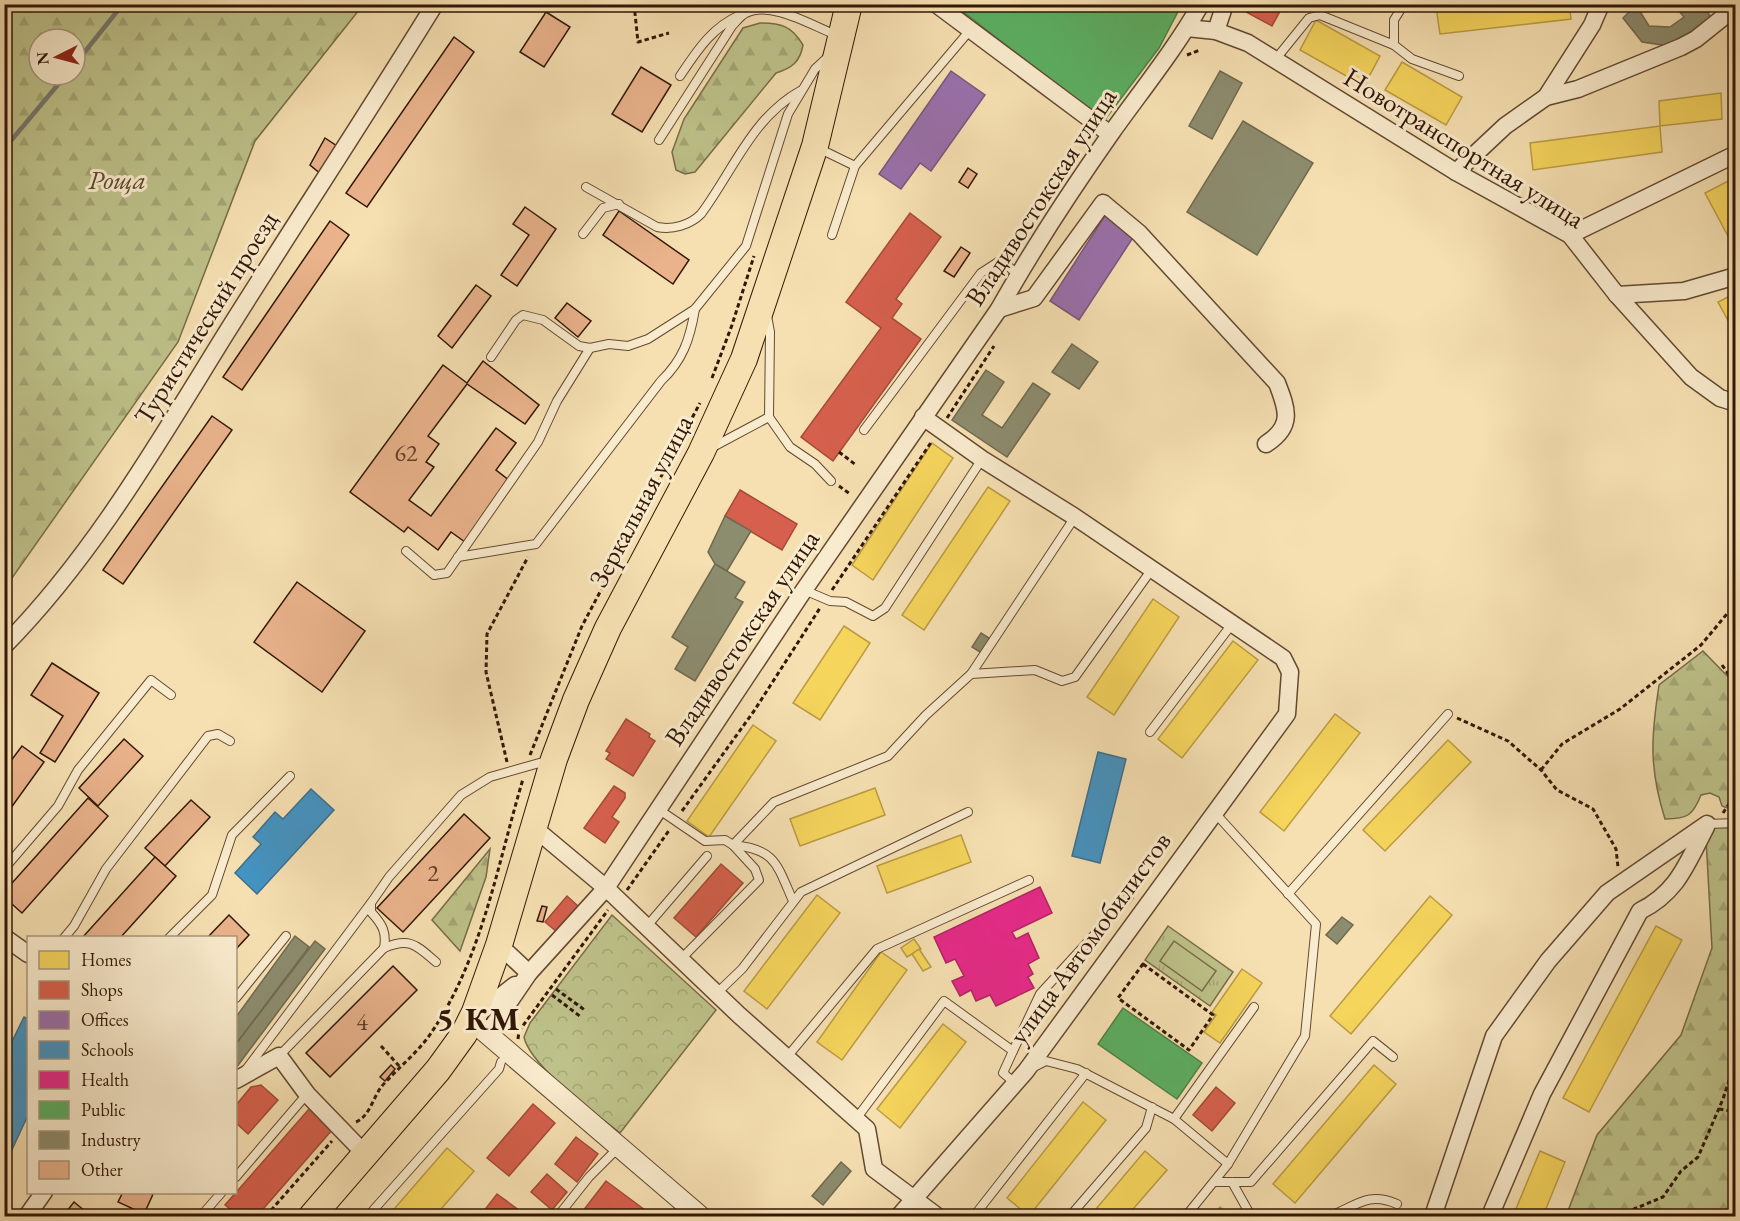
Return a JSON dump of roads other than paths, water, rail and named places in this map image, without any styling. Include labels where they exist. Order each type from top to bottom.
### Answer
[{"type":"main road","name":"Зеркальная улица","points":[[312,1216],[438,1070],[480,1027],[499,945],[533,827],[554,759],[576,700],[608,628],[701,453],[733,385],[765,303],[815,146],[842,41],[849,4]]},
{"type":"street","name":"Туристический проезд","points":[[4,646],[43,607],[75,567],[189,393],[435,4]]},
{"type":"street","points":[[936,4],[1110,134]]},
{"type":"street","name":"Владивостокская улица","points":[[480,1027],[606,888],[804,590],[999,309],[1018,275],[1110,134],[1187,28],[1201,4]]},
{"type":"street","points":[[1216,31],[1225,4]]},
{"type":"street","points":[[1546,97],[1592,25],[1601,4]]},
{"type":"street","points":[[1456,172],[1505,126],[1546,97],[1578,89],[1681,47],[1702,35],[1736,7]]},
{"type":"street","name":"Новотранспортная улица","points":[[1187,28],[1216,31],[1248,43],[1456,172],[1570,236],[1617,295],[1691,377],[1720,398],[1736,403]]},
{"type":"street","points":[[1570,236],[1736,154]]},
{"type":"street","points":[[999,309],[1034,298],[1103,203],[1139,233],[1277,383],[1286,410],[1286,420],[1277,437],[1266,444]]},
{"type":"street","points":[[1617,295],[1684,291],[1736,276]]},
{"type":"street","points":[[923,417],[982,459],[1075,517],[1232,624]]},
{"type":"street","name":"улица Автомобилистов","points":[[899,1216],[1021,1077],[1287,714],[1290,672],[1283,658],[1232,624]]},
{"type":"street","points":[[1432,1216],[1494,1036],[1548,961],[1607,893],[1707,824]]},
{"type":"street","points":[[1490,1216],[1542,1095],[1640,911],[1659,901],[1678,882],[1707,824]]},
{"type":"street","points":[[533,827],[606,888],[716,994],[867,1129],[874,1169],[937,1216]]},
{"type":"street","points":[[4,937],[27,953]]},
{"type":"street","points":[[499,945],[530,973]]},
{"type":"street","points":[[480,1027],[700,1216]]},
{"type":"street","points":[[238,1079],[279,1056],[307,1095],[366,1155]]},
{"type":"street","points":[[27,1216],[43,1194]]},
{"type":"lane","points":[[1394,45],[1394,20],[1404,4]]},
{"type":"lane","points":[[491,357],[519,316],[527,314],[543,320],[579,346],[590,348],[609,344],[628,346],[648,339],[695,309],[746,246],[788,114],[815,69],[842,41],[783,11],[761,9],[726,21],[707,37],[680,76]]},
{"type":"lane","points":[[659,140],[732,26],[746,13]]},
{"type":"lane","points":[[1275,60],[1308,18],[1320,15],[1394,45],[1412,60],[1459,76]]},
{"type":"lane","points":[[832,236],[855,166],[971,28]]},
{"type":"lane","points":[[586,187],[620,204],[657,227],[670,228],[696,219],[764,119],[780,102],[801,91]]},
{"type":"lane","points":[[815,146],[855,166]]},
{"type":"lane","points":[[583,234],[603,208],[620,204]]},
{"type":"lane","points":[[864,430],[981,273],[998,262],[1008,266],[1018,275]]},
{"type":"lane","points":[[765,303],[770,332],[769,417],[790,447],[815,464],[831,481]]},
{"type":"lane","points":[[458,557],[536,544],[661,381],[674,368],[687,348],[695,309]]},
{"type":"lane","points":[[406,551],[434,575],[447,573],[538,442],[557,401],[590,348]]},
{"type":"lane","points":[[701,453],[769,417]]},
{"type":"lane","points":[[804,590],[830,601],[846,602],[873,616],[885,608],[982,459]]},
{"type":"lane","points":[[733,845],[774,802],[888,756],[926,715],[971,674],[1075,517]]},
{"type":"lane","points":[[971,674],[1035,670],[1062,681],[1075,677],[1152,569]]},
{"type":"lane","points":[[1149,732],[1232,624]]},
{"type":"lane","points":[[4,869],[58,806],[78,770],[151,680],[171,695]]},
{"type":"lane","points":[[1288,894],[1448,714]]},
{"type":"lane","points":[[66,936],[74,926],[106,869],[208,736],[218,734],[230,741]]},
{"type":"lane","points":[[238,1079],[389,878],[460,795],[472,785],[509,770],[554,759]]},
{"type":"lane","points":[[172,936],[212,895],[232,835],[290,776]]},
{"type":"lane","points":[[658,809],[705,842],[725,840],[733,845],[755,868],[759,880],[681,959]]},
{"type":"lane","points":[[716,994],[742,969],[801,892],[968,812]]},
{"type":"lane","points":[[1186,1216],[1228,1164],[1305,1036],[1316,924],[1215,813]]},
{"type":"lane","points":[[1707,824],[1736,823]]},
{"type":"lane","points":[[733,845],[756,847],[769,855],[780,870],[793,901]]},
{"type":"lane","points":[[647,926],[707,856]]},
{"type":"lane","points":[[787,1058],[877,949],[1029,880]]},
{"type":"lane","points":[[1129,897],[1040,994],[1003,1073],[1021,1077],[1046,1060],[1086,1073],[1174,1119],[1228,1164]]},
{"type":"lane","points":[[371,903],[371,912],[382,924],[386,937],[384,948]]},
{"type":"lane","points":[[237,997],[286,936]]},
{"type":"lane","points":[[279,1056],[384,948],[401,940],[418,946],[436,962]]},
{"type":"lane","points":[[856,1119],[944,1001],[1013,1051]]},
{"type":"lane","points":[[1174,1119],[1254,1007]]},
{"type":"lane","points":[[1214,1182],[1251,1182],[1373,1041],[1393,1057]]},
{"type":"lane","points":[[368,1216],[499,1069],[501,1062]]},
{"type":"lane","points":[[974,1216],[1086,1073]]},
{"type":"lane","points":[[237,1176],[307,1095]]},
{"type":"lane","points":[[1070,1216],[1146,1128],[1152,1107]]},
{"type":"lane","points":[[558,1216],[589,1177],[621,1146]]},
{"type":"lane","points":[[1232,1182],[1251,1216]]},
{"type":"lane","points":[[201,1216],[220,1194]]},
{"type":"lane","points":[[1330,1216],[1370,1198],[1397,1204]]},
{"type":"waterway","points":[[87,49],[123,4]]},
{"type":"waterway","points":[[4,149],[56,87]]},
{"type":"district","name":"5 КМ","points":[[479,1018]]},
{"type":"park label","name":"Роща","points":[[117,180]]}]
